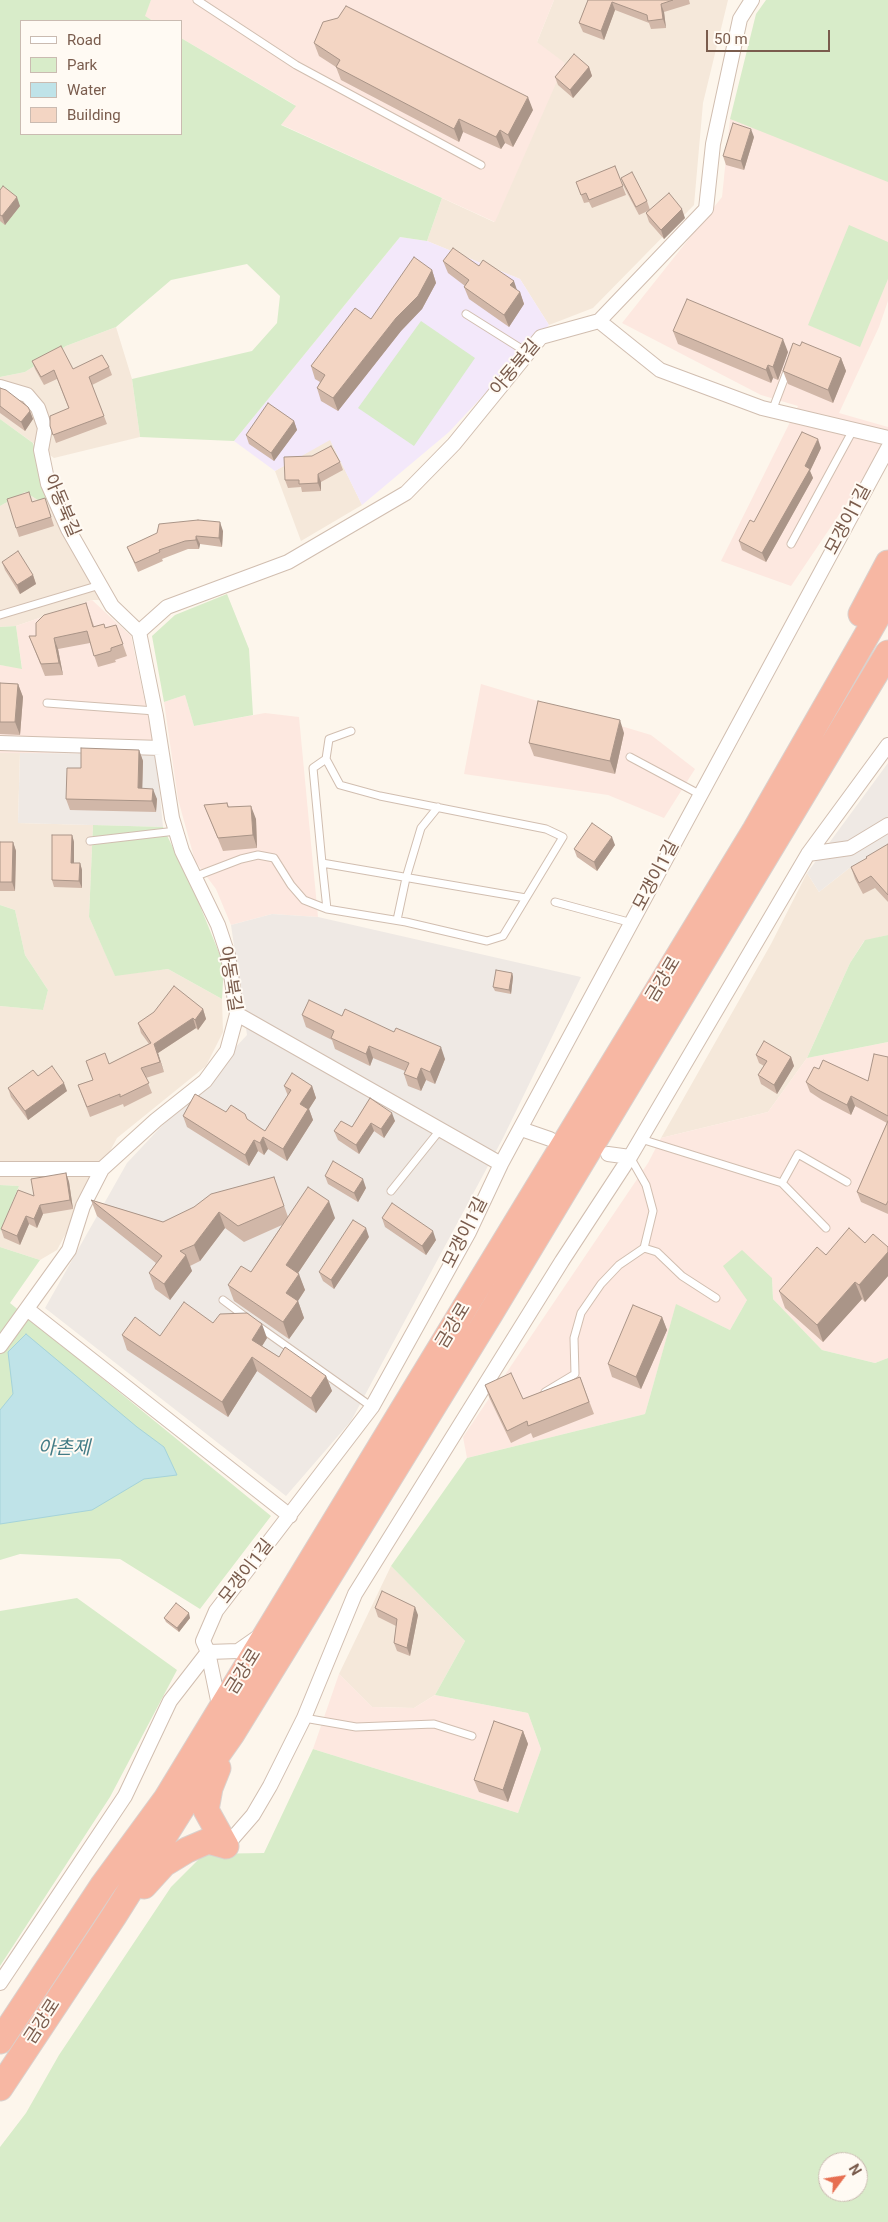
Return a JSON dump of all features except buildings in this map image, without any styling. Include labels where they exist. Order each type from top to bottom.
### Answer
[{"type":"highway","points":[[755,830],[760,804],[888,564]]},
{"type":"highway","name":"금강로","points":[[0,2041],[104,1885],[166,1799],[755,830],[888,598]]},
{"type":"highway","name":"금강로","points":[[0,2088],[114,1916],[199,1781],[232,1734],[499,1299],[860,703],[888,653]]},
{"type":"highway","points":[[860,703],[888,673]]},
{"type":"highway","points":[[226,1846],[206,1810],[210,1788],[232,1734]]},
{"type":"highway","points":[[114,1916],[164,1864],[187,1850],[208,1841],[226,1846]]},
{"type":"street","points":[[752,0],[740,19],[713,144],[706,208],[599,321],[660,370],[772,411],[888,438]]},
{"type":"street","name":"아동북길","points":[[139,632],[167,607],[288,562],[406,493],[454,444],[541,337],[599,321]]},
{"type":"street","name":"아동북길","points":[[0,387],[28,395],[38,408],[46,428],[41,450],[48,484],[68,529],[112,606],[139,632],[176,831],[182,851],[218,925],[228,955],[237,1014],[226,1051],[205,1081],[156,1120],[102,1169],[83,1206],[69,1250],[0,1346]]},
{"type":"street","name":"모갱이1길","points":[[220,1711],[208,1652],[203,1641],[216,1612],[372,1407],[469,1232],[501,1164],[888,448]]},
{"type":"street","points":[[0,743],[161,748]]},
{"type":"street","points":[[226,1846],[253,1815],[304,1718],[355,1594],[562,1261],[630,1157],[808,854],[888,745]]},
{"type":"street","points":[[808,854],[850,848],[888,825]]},
{"type":"street","points":[[237,1014],[501,1164]]},
{"type":"street","points":[[520,1129],[550,1139]]},
{"type":"street","points":[[608,1154],[630,1157]]},
{"type":"street","points":[[0,1169],[102,1169]]},
{"type":"street","points":[[27,1309],[290,1516]]},
{"type":"street","points":[[0,1983],[125,1796],[170,1701],[208,1652],[238,1651],[271,1628]]},
{"type":"lane","points":[[197,0],[296,65],[481,165]]},
{"type":"lane","points":[[466,314],[528,353]]},
{"type":"lane","points":[[772,411],[791,360]]},
{"type":"lane","points":[[791,544],[853,430]]},
{"type":"lane","points":[[0,615],[100,585]]},
{"type":"lane","points":[[47,703],[155,711]]},
{"type":"lane","points":[[194,877],[241,859],[258,855],[274,858],[304,900],[327,909],[397,920],[487,941],[503,936],[563,837],[546,829],[340,785],[326,759],[329,739],[351,731]]},
{"type":"lane","points":[[630,757],[701,795]]},
{"type":"lane","points":[[326,759],[313,768],[327,909]]},
{"type":"lane","points":[[397,920],[406,878],[421,828],[438,807]]},
{"type":"lane","points":[[90,841],[176,831]]},
{"type":"lane","points":[[322,863],[526,898]]},
{"type":"lane","points":[[555,902],[632,923]]},
{"type":"lane","points":[[391,1191],[440,1130]]},
{"type":"lane","points":[[641,1139],[782,1183],[826,1228]]},
{"type":"lane","points":[[782,1183],[798,1154],[847,1182]]},
{"type":"lane","points":[[537,1396],[575,1374],[574,1338],[581,1313],[601,1284],[619,1265],[644,1248],[653,1211],[646,1185],[630,1157]]},
{"type":"lane","points":[[644,1248],[657,1252],[682,1276],[716,1298]]},
{"type":"lane","points":[[223,1300],[372,1407]]},
{"type":"lane","points":[[304,1718],[356,1727],[434,1724],[472,1736]]},
{"type":"shaded area","points":[[151,0],[554,0],[537,42],[565,63],[495,222],[280,124],[295,105],[182,39],[182,20],[151,20],[144,16]]},
{"type":"shaded area","points":[[554,0],[728,0],[703,103],[694,205],[593,308],[549,325],[520,279],[427,241],[442,198],[494,222],[537,42]]},
{"type":"shaded area","points":[[730,119],[766,131],[888,181],[888,301],[879,327],[839,413],[888,427],[888,442],[791,586],[721,561],[798,406],[761,395],[622,323],[722,197]]},
{"type":"shaded area","points":[[400,237],[427,241],[520,279],[549,325],[449,432],[362,505],[330,440],[275,471],[234,441]]},
{"type":"shaded area","points":[[116,327],[132,379],[140,437],[54,458],[0,419],[0,377],[25,372],[66,346]]},
{"type":"shaded area","points":[[330,439],[362,505],[301,541],[275,471]]},
{"type":"shaded area","points":[[25,492],[41,502],[48,499],[101,600],[92,600],[16,626],[0,627],[0,506]]},
{"type":"shaded area","points":[[92,600],[131,636],[156,754],[0,753],[0,665],[22,668],[16,626]]},
{"type":"shaded area","points":[[481,684],[651,735],[695,769],[664,818],[608,795],[464,774]]},
{"type":"shaded area","points":[[185,695],[194,726],[265,713],[299,717],[318,917],[272,914],[231,925],[216,889],[195,861],[178,799],[164,702]]},
{"type":"shaded area","points":[[0,753],[20,753],[18,823],[93,825],[89,917],[115,975],[168,969],[222,999],[223,1032],[206,1066],[117,1138],[57,1250],[40,1260],[0,1247],[0,1232],[19,1186],[0,1185],[0,1006],[43,1010],[48,990],[25,955],[15,910],[0,905]]},
{"type":"shaded area","points":[[20,753],[156,754],[163,827],[18,823]]},
{"type":"shaded area","points":[[888,763],[888,845],[852,866],[819,892],[807,873]]},
{"type":"shaded area","points":[[888,845],[888,935],[864,941],[850,963],[807,1058],[768,1112],[661,1138],[771,944],[807,873],[819,892],[852,866]]},
{"type":"shaded area","points":[[272,914],[318,917],[581,977],[503,1138],[351,1421],[286,1496],[45,1308],[127,1163],[247,1035],[231,925]]},
{"type":"shaded area","points":[[888,1042],[888,1358],[875,1363],[822,1350],[773,1299],[772,1278],[747,1300],[730,1330],[676,1305],[645,1414],[467,1458],[463,1437],[648,1163],[661,1138],[768,1112],[807,1058]]},
{"type":"shaded area","points":[[391,1566],[465,1641],[435,1695],[414,1708],[372,1707],[339,1674]]},
{"type":"shaded area","points":[[339,1674],[372,1707],[414,1708],[435,1695],[528,1713],[541,1749],[518,1813],[313,1749]]},
{"type":"green space","points":[[0,0],[151,0],[145,16],[151,20],[20,20],[20,135],[182,135],[182,39],[296,106],[281,125],[442,198],[427,241],[400,237],[234,441],[140,437],[132,379],[252,351],[277,323],[280,296],[247,264],[171,280],[116,327],[66,346],[25,372],[0,377]]},
{"type":"green space","points":[[766,0],[888,0],[888,182],[730,119],[756,14]]},
{"type":"green space","points":[[849,225],[888,242],[888,279],[860,347],[808,325]]},
{"type":"green space","points":[[421,321],[475,358],[414,446],[358,408]]},
{"type":"green space","points":[[0,419],[33,443],[48,499],[41,502],[25,492],[0,506]]},
{"type":"green space","points":[[227,594],[249,649],[253,715],[194,726],[185,695],[164,702],[152,636],[175,615]]},
{"type":"green space","points":[[16,626],[22,669],[0,665],[0,627]]},
{"type":"green space","points":[[93,825],[163,827],[196,896],[224,965],[222,999],[168,969],[115,976],[89,917]]},
{"type":"green space","points":[[0,905],[15,910],[25,955],[48,990],[43,1010],[0,1006]]},
{"type":"green space","points":[[888,935],[888,1042],[807,1058],[850,963],[865,940]]},
{"type":"green space","points":[[0,1185],[19,1186],[0,1232]]},
{"type":"green space","points":[[0,1247],[40,1260],[10,1303],[271,1516],[200,1609],[120,1559],[20,1554],[0,1560]]},
{"type":"green space","points":[[742,1250],[772,1278],[773,1299],[822,1350],[875,1363],[888,1358],[888,2222],[0,2222],[0,2147],[26,2113],[59,2055],[171,1887],[204,1854],[264,1853],[313,1749],[518,1813],[541,1749],[528,1713],[435,1695],[465,1641],[391,1566],[467,1458],[645,1414],[676,1304],[730,1330],[747,1300],[723,1266]]},
{"type":"green space","points":[[77,1598],[177,1670],[110,1797],[0,1966],[0,1611]]},
{"type":"water","name":"아촌제","points":[[26,1334],[137,1427],[164,1447],[177,1475],[144,1479],[92,1510],[0,1524],[0,1410],[13,1394],[8,1352]]}]
